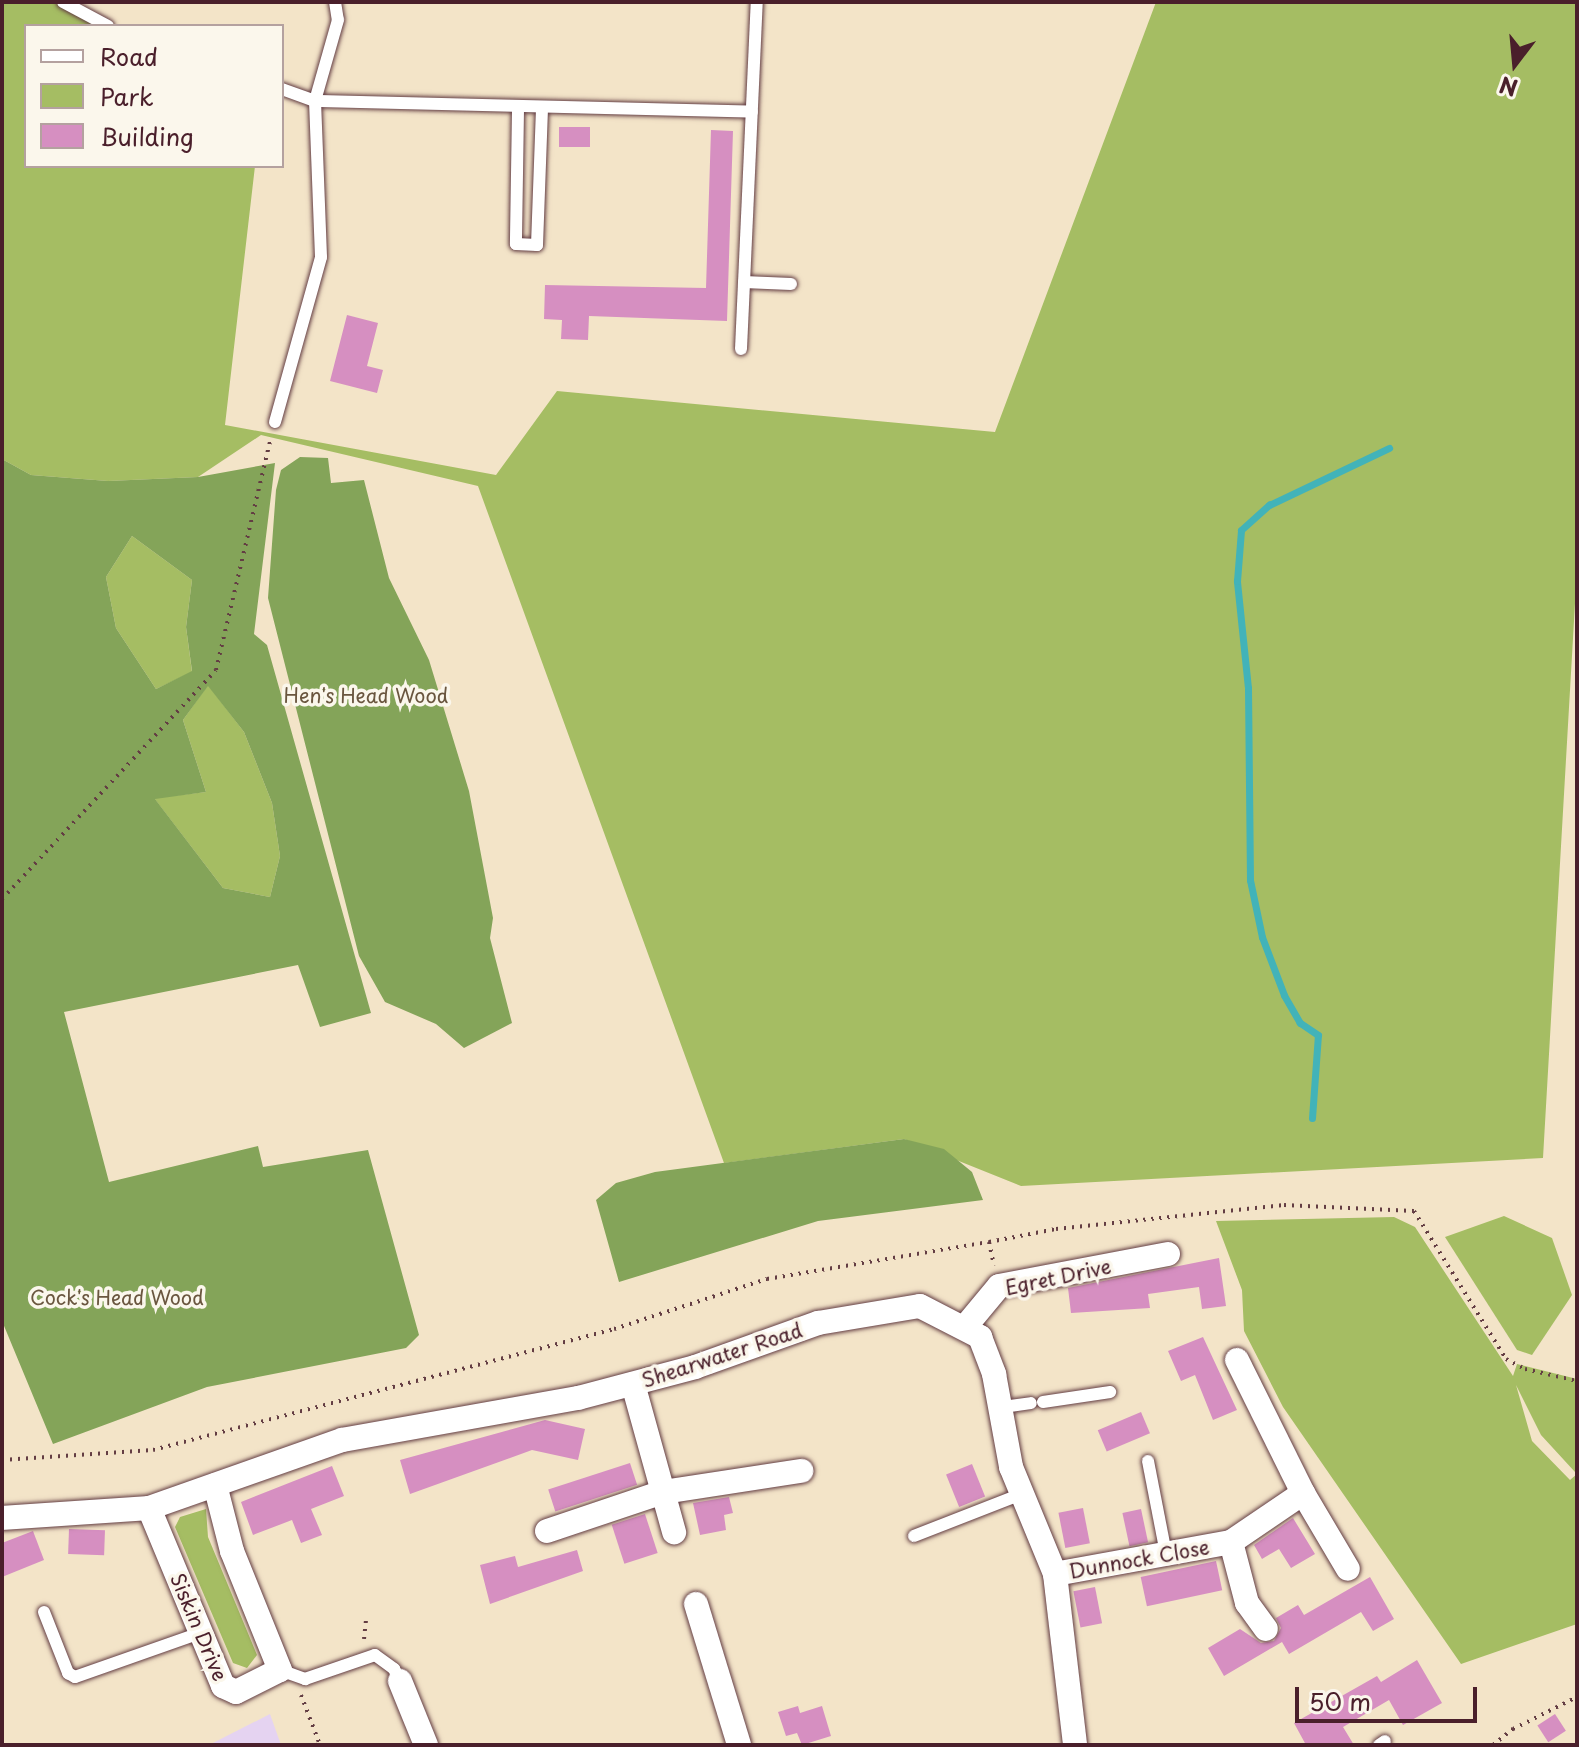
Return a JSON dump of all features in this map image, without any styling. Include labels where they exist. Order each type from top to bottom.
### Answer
[{"type":"street","name":"Egret Drive","points":[[965,1327],[999,1286],[1168,1254]]},
{"type":"street","name":"Shearwater Road","points":[[2,1518],[149,1508],[342,1440],[633,1384],[818,1323],[873,1310],[920,1306],[980,1337],[1003,1407],[1011,1467],[1055,1574],[1075,1745]]},
{"type":"street","points":[[1237,1360],[1303,1493],[1348,1569]]},
{"type":"street","points":[[633,1384],[674,1532]]},
{"type":"street","points":[[547,1531],[663,1492],[801,1471]]},
{"type":"street","points":[[215,1485],[232,1551],[280,1670]]},
{"type":"street","name":"Dunnock Close","points":[[1055,1574],[1231,1542],[1303,1493]]},
{"type":"street","name":"Siskin Drive","points":[[149,1508],[226,1692],[236,1692],[280,1670]]},
{"type":"street","points":[[1231,1542],[1247,1603],[1266,1629]]},
{"type":"street","points":[[696,1604],[739,1745]]},
{"type":"street","points":[[400,1681],[426,1745]]},
{"type":"lane","points":[[63,2],[104,24]]},
{"type":"lane","points":[[275,422],[321,257],[315,101],[338,20],[335,2]]},
{"type":"lane","points":[[741,349],[757,2]]},
{"type":"lane","points":[[284,90],[315,101],[518,110],[752,112]]},
{"type":"lane","points":[[518,110],[516,244],[537,245],[542,110]]},
{"type":"lane","points":[[744,282],[791,284]]},
{"type":"lane","points":[[1003,1407],[1110,1392]]},
{"type":"lane","points":[[1148,1461],[1166,1554]]},
{"type":"lane","points":[[914,1536],[1022,1494]]},
{"type":"lane","points":[[44,1612],[68,1673],[75,1677],[200,1633]]},
{"type":"lane","points":[[280,1670],[305,1679],[375,1655],[394,1669],[400,1681]]},
{"type":"path","points":[[2,899],[216,670],[275,422]]},
{"type":"path","points":[[2,1460],[153,1450],[614,1329],[767,1279],[1056,1229],[1284,1205],[1414,1211],[1506,1359],[1525,1369],[1577,1381]]},
{"type":"path","points":[[989,1242],[999,1286]]},
{"type":"path","points":[[361,1643],[369,1631],[366,1619]]},
{"type":"path","points":[[298,1688],[320,1745]]},
{"type":"path","points":[[1493,1745],[1513,1729],[1577,1697]]},
{"type":"shaded area","points":[[270,1714],[281,1745],[209,1745]]},
{"type":"green space","points":[[2,2],[57,2],[94,24],[24,24],[24,168],[255,168],[225,425],[496,475],[557,391],[995,432],[1156,2],[1577,2],[1577,569],[1543,1158],[1021,1186],[904,1139],[724,1163],[478,486],[261,435],[198,477],[108,481],[31,475],[2,459]]},
{"type":"green space","name":"Hen's Head Wood","points":[[300,457],[328,458],[331,483],[364,480],[389,578],[429,660],[469,791],[493,918],[490,938],[512,1023],[464,1048],[436,1024],[385,1002],[359,956],[268,598],[276,490],[281,470]]},
{"type":"green space","name":"Cock's Head Wood","points":[[2,459],[31,475],[108,481],[198,477],[275,463],[254,634],[267,645],[371,1013],[320,1027],[298,965],[64,1012],[109,1182],[258,1146],[263,1167],[368,1150],[419,1335],[406,1348],[207,1387],[53,1444],[2,1321]],"holes":[[[132,536],[192,580],[186,627],[192,671],[156,689],[116,628],[106,577]],[[208,686],[244,732],[272,803],[280,856],[270,897],[223,888],[155,799],[206,792],[183,720]]]},
{"type":"green space","points":[[132,536],[192,580],[186,627],[192,672],[156,689],[116,628],[106,577]]},
{"type":"green space","points":[[208,685],[244,732],[272,803],[280,856],[270,897],[223,888],[154,798],[206,792],[183,720]]},
{"type":"green space","points":[[904,1139],[944,1149],[972,1172],[983,1200],[818,1221],[619,1282],[596,1200],[616,1183],[655,1172]]},
{"type":"green space","points":[[1504,1216],[1552,1238],[1572,1295],[1532,1355],[1517,1350],[1445,1237]]},
{"type":"green space","points":[[1394,1217],[1415,1227],[1513,1376],[1517,1364],[1577,1379],[1575,1472],[1541,1435],[1516,1385],[1532,1441],[1570,1480],[1577,1474],[1577,1624],[1461,1664],[1283,1407],[1244,1331],[1242,1290],[1216,1221]]},
{"type":"green space","points":[[206,1509],[208,1537],[257,1655],[247,1668],[233,1663],[175,1527],[180,1517]]},
{"type":"building","points":[[559,127],[590,127],[590,147],[559,147]]},
{"type":"building","points":[[711,130],[733,131],[727,321],[589,316],[588,340],[561,339],[562,320],[544,319],[545,285],[706,288]]},
{"type":"building","points":[[347,315],[378,323],[367,366],[383,370],[377,393],[330,381]]},
{"type":"building","points":[[1219,1258],[1226,1306],[1202,1309],[1199,1287],[1148,1294],[1150,1308],[1071,1313],[1068,1288]]},
{"type":"building","points":[[1203,1337],[1237,1410],[1213,1420],[1195,1375],[1181,1381],[1168,1351]]},
{"type":"building","points":[[1141,1412],[1150,1433],[1107,1452],[1098,1430]]},
{"type":"building","points":[[545,1420],[585,1429],[578,1460],[532,1450],[410,1494],[400,1460]]},
{"type":"building","points":[[630,1463],[637,1485],[555,1511],[548,1490]]},
{"type":"building","points":[[972,1464],[985,1496],[959,1507],[946,1474]]},
{"type":"building","points":[[332,1466],[344,1496],[311,1509],[322,1535],[301,1543],[292,1520],[253,1535],[241,1502]]},
{"type":"building","points":[[729,1497],[733,1513],[724,1515],[726,1530],[700,1535],[693,1503]]},
{"type":"building","points":[[1083,1508],[1090,1543],[1065,1548],[1058,1513]]},
{"type":"building","points":[[1141,1509],[1148,1542],[1129,1546],[1122,1513]]},
{"type":"building","points":[[645,1514],[658,1553],[624,1564],[612,1525]]},
{"type":"building","points":[[1293,1518],[1315,1554],[1291,1568],[1279,1549],[1262,1559],[1254,1545]]},
{"type":"building","points":[[69,1529],[105,1530],[104,1555],[68,1554]]},
{"type":"building","points":[[33,1531],[44,1560],[2,1577],[2,1543]]},
{"type":"building","points":[[577,1550],[583,1571],[490,1604],[480,1565],[515,1556],[518,1567]]},
{"type":"building","points":[[1216,1561],[1222,1590],[1147,1606],[1141,1577]]},
{"type":"building","points":[[1370,1577],[1394,1619],[1373,1631],[1361,1612],[1289,1654],[1282,1642],[1224,1676],[1208,1648],[1240,1629],[1261,1643],[1274,1641],[1281,1628],[1276,1618],[1298,1605],[1304,1615]]},
{"type":"building","points":[[1095,1587],[1102,1623],[1080,1628],[1073,1591]]},
{"type":"building","points":[[1417,1660],[1442,1703],[1403,1725],[1389,1700],[1343,1727],[1354,1745],[1306,1745],[1294,1723],[1377,1676],[1381,1682]]},
{"type":"building","points":[[798,1706],[800,1713],[822,1706],[831,1736],[802,1745],[797,1733],[786,1736],[778,1712]]},
{"type":"building","points":[[1555,1714],[1566,1731],[1548,1742],[1537,1725]]},
{"type":"waterway","points":[[1312,1118],[1318,1035],[1300,1023],[1284,995],[1262,937],[1250,880],[1248,688],[1237,581],[1241,530],[1269,505],[1389,448]]}]
